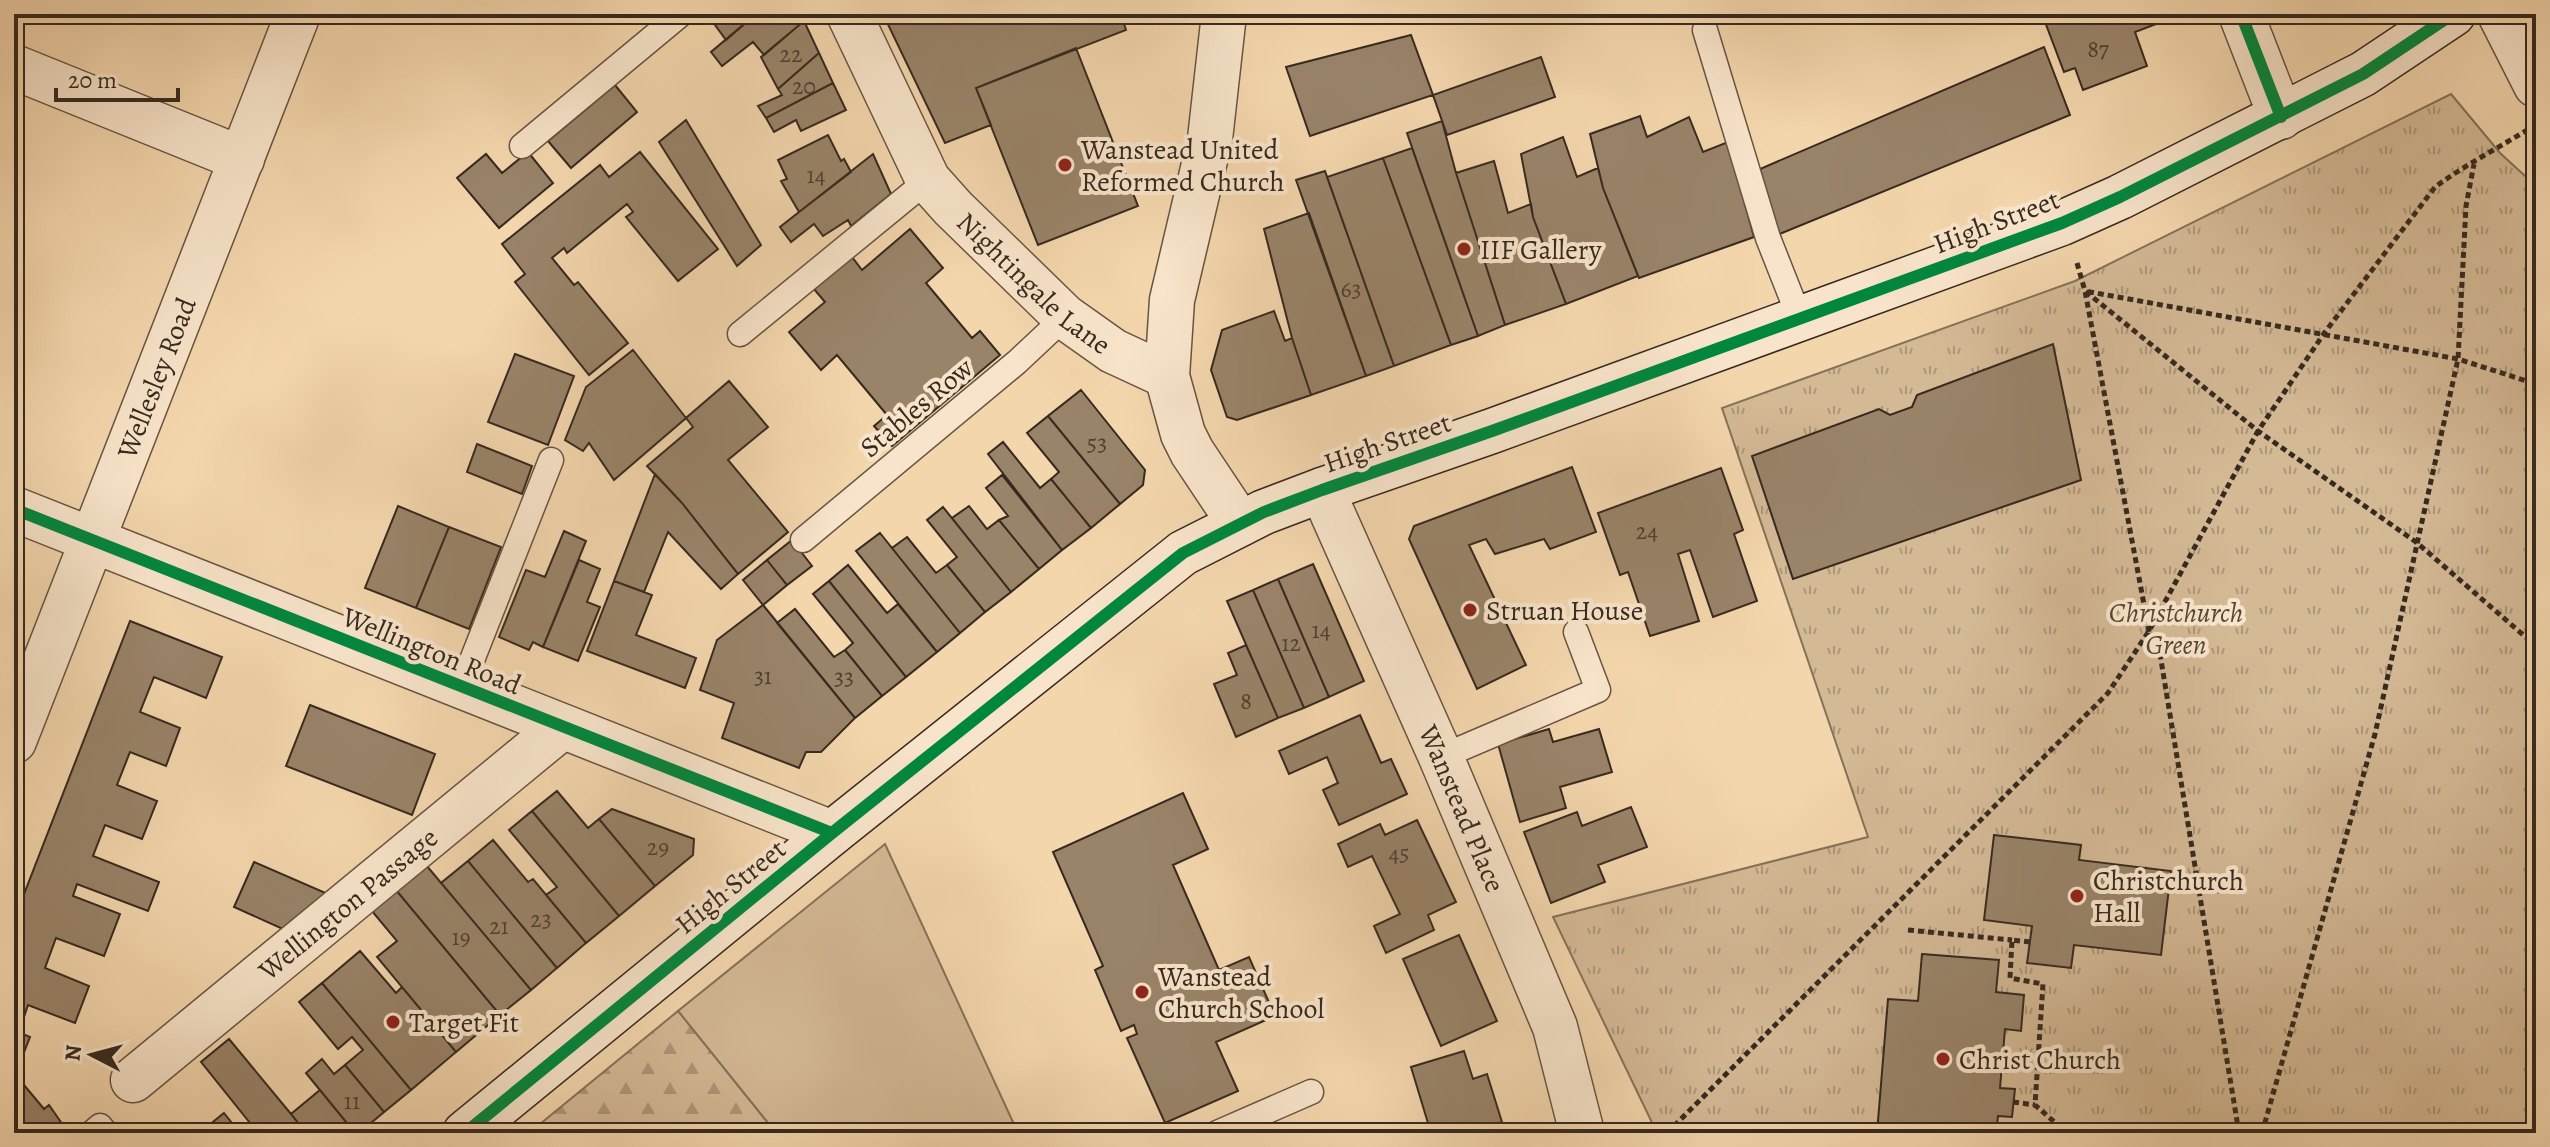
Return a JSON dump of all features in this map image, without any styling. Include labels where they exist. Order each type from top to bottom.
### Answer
[{"type":"street","name":"Wellesley Road","points":[[14,741],[298,14]]},
{"type":"street","name":"Nightingale Lane","points":[[849,14],[928,180],[1065,317],[1113,351],[1167,376]]},
{"type":"street","points":[[1224,14],[1210,139],[1172,300],[1167,376],[1187,443],[1240,524]]},
{"type":"street","points":[[2241,14],[2281,117]]},
{"type":"street","name":"High Street","points":[[465,1133],[832,833],[1183,553],[1240,524],[1322,490],[2062,223],[2363,74],[2453,14]]},
{"type":"street","points":[[2500,14],[2536,85]]},
{"type":"street","points":[[14,67],[242,159]]},
{"type":"street","name":"Wanstead Place","points":[[1322,490],[1441,757],[1555,1027],[1582,1133]]},
{"type":"street","name":"Wellington Road","points":[[14,509],[832,833]]},
{"type":"street","name":"Wellington Passage","points":[[133,1080],[562,727]]},
{"type":"lane","points":[[522,146],[681,14]]},
{"type":"lane","points":[[1705,30],[1768,238],[1800,319]]},
{"type":"lane","points":[[740,334],[928,180]]},
{"type":"lane","name":"Stables Row","points":[[803,540],[1017,362],[1065,317]]},
{"type":"lane","points":[[461,688],[551,460]]},
{"type":"lane","points":[[1441,757],[1598,690],[1576,632]]},
{"type":"lane","points":[[1217,1133],[1311,1092]]},
{"type":"lane","points":[[92,1133],[100,1126],[106,1133]]},
{"type":"path","points":[[1667,1133],[2108,693],[2149,631],[2258,431],[2325,332],[2435,187],[2536,124]]},
{"type":"path","points":[[2262,1133],[2375,734],[2458,359],[2466,206],[2474,164]]},
{"type":"path","points":[[2062,223],[2085,291],[2149,631],[2160,654],[2239,1133]]},
{"type":"path","points":[[2085,291],[2325,332],[2458,359],[2536,384]]},
{"type":"path","points":[[2085,291],[2258,431],[2416,542],[2536,646]]},
{"type":"path","points":[[1908,930],[2030,942]]},
{"type":"path","points":[[2012,940],[2010,978],[2043,984],[2035,1105]]},
{"type":"path","points":[[2013,1102],[2035,1105],[2067,1133]]},
{"type":"green space","name":"Christchurch Green","points":[[2451,94],[2500,153],[2536,186],[2536,1133],[1657,1133],[1553,917],[1868,837],[1722,408],[2075,281]]},
{"type":"green space","points":[[885,844],[1018,1133],[776,1133],[678,1011]]},
{"type":"green space","points":[[678,1011],[776,1133],[529,1133]]},
{"type":"building","points":[[707,14],[756,14],[726,40]]},
{"type":"building","points":[[756,14],[798,14],[804,21],[764,55],[753,42],[722,66],[711,52]]},
{"type":"building","points":[[883,14],[1121,14],[1126,30],[976,88],[991,125],[945,143]]},
{"type":"building","points":[[2042,14],[2168,14],[2169,19],[2135,32],[2147,66],[2083,90],[2075,68],[2064,72]]},
{"type":"building","points":[[804,21],[819,53],[778,89],[761,57]]},
{"type":"building","points":[[1411,35],[1433,95],[1310,136],[1286,67]]},
{"type":"building","points":[[2044,47],[2070,115],[1777,235],[1760,169]]},
{"type":"building","name":"Wanstead United Reformed Church","points":[[1076,48],[1138,206],[1038,245],[976,88]]},
{"type":"building","points":[[819,53],[833,83],[766,118],[758,106],[782,95],[778,89]]},
{"type":"building","points":[[1541,57],[1555,97],[1447,135],[1433,95]]},
{"type":"building","points":[[833,83],[846,110],[801,131],[796,120],[774,132],[766,118]]},
{"type":"building","points":[[615,85],[637,112],[571,168],[548,141]]},
{"type":"building","points":[[1640,116],[1647,137],[1689,117],[1703,152],[1728,142],[1754,237],[1639,278],[1603,188],[1590,134]]},
{"type":"building","points":[[686,120],[761,245],[737,266],[659,142]]},
{"type":"building","name":"IIF Gallery","points":[[1442,121],[1505,325],[1478,336],[1407,133]]},
{"type":"building","points":[[828,135],[841,161],[844,159],[851,172],[799,212],[781,181],[787,179],[778,160]]},
{"type":"building","points":[[1563,137],[1577,177],[1598,168],[1638,276],[1566,304],[1533,217],[1521,154]]},
{"type":"building","points":[[1412,148],[1478,336],[1451,345],[1383,158]]},
{"type":"building","points":[[528,152],[553,183],[499,228],[457,178],[486,154],[502,173]]},
{"type":"building","points":[[640,152],[718,249],[678,281],[626,217],[633,212],[627,204],[567,253],[564,248],[552,258],[574,285],[578,282],[628,343],[589,375],[515,282],[525,274],[502,244],[600,165],[609,177]]},
{"type":"building","points":[[873,154],[891,194],[851,226],[848,220],[823,236],[814,224],[791,242],[780,227]]},
{"type":"building","points":[[1383,158],[1451,345],[1394,366],[1327,177]]},
{"type":"building","points":[[1494,161],[1508,213],[1531,204],[1533,217],[1566,304],[1505,325],[1456,173]]},
{"type":"building","points":[[1325,171],[1394,366],[1366,376],[1296,180]]},
{"type":"building","points":[[1309,213],[1366,376],[1311,395],[1292,338],[1264,229]]},
{"type":"building","points":[[910,229],[943,268],[926,283],[972,338],[980,331],[1000,355],[892,446],[874,426],[887,415],[837,355],[821,370],[789,332],[825,302],[814,289],[852,257],[862,270]]},
{"type":"building","points":[[1274,311],[1285,341],[1292,338],[1311,395],[1237,420],[1227,417],[1211,370],[1222,330]]},
{"type":"building","points":[[2053,344],[2081,480],[1793,579],[1752,456],[1879,409],[1890,415],[1912,407],[1917,395]]},
{"type":"building","points":[[633,350],[686,418],[614,480],[589,443],[583,451],[565,440],[586,387]]},
{"type":"building","points":[[515,354],[574,376],[548,445],[488,422]]},
{"type":"building","points":[[729,381],[768,427],[728,460],[788,532],[738,574],[682,503],[647,466],[693,427],[686,418]]},
{"type":"building","points":[[1081,390],[1145,470],[1143,485],[1120,504],[1048,416]]},
{"type":"building","points":[[1048,416],[1120,504],[1091,528],[1051,479],[1059,472],[1027,433]]},
{"type":"building","points":[[1003,442],[1040,488],[1051,479],[1091,528],[1062,550],[988,454]]},
{"type":"building","points":[[477,444],[532,466],[522,494],[467,472]]},
{"type":"building","name":"Struan House","points":[[1572,467],[1596,532],[1550,549],[1544,539],[1495,554],[1486,539],[1469,545],[1526,665],[1477,689],[1409,539],[1414,526]]},
{"type":"building","points":[[1721,468],[1743,530],[1734,534],[1757,601],[1713,617],[1690,550],[1678,554],[1699,621],[1650,636],[1628,572],[1620,575],[1598,513]]},
{"type":"building","points":[[655,474],[738,574],[721,589],[668,532],[644,592],[614,581]]},
{"type":"building","points":[[1002,475],[1062,550],[1039,569],[999,520],[1008,516],[986,488]]},
{"type":"building","points":[[398,506],[449,527],[416,608],[365,588]]},
{"type":"building","points":[[969,506],[987,529],[999,520],[1039,569],[1011,592],[952,518]]},
{"type":"building","points":[[943,507],[1011,592],[985,612],[947,565],[957,557],[927,520]]},
{"type":"building","points":[[449,527],[501,547],[469,629],[416,608]]},
{"type":"building","points":[[564,531],[586,541],[543,647],[533,642],[529,650],[499,637],[526,570],[545,577]]},
{"type":"building","points":[[880,533],[960,633],[937,652],[856,551]]},
{"type":"building","points":[[907,537],[936,573],[947,565],[985,612],[960,633],[892,548]]},
{"type":"building","points":[[792,540],[812,566],[787,585],[767,560]]},
{"type":"building","points":[[579,560],[600,569],[587,602],[600,607],[578,661],[543,647]]},
{"type":"building","points":[[767,560],[787,585],[763,605],[743,580]]},
{"type":"building","points":[[1313,564],[1364,681],[1329,697],[1278,579]]},
{"type":"building","points":[[848,565],[887,613],[898,604],[937,652],[906,677],[829,581]]},
{"type":"building","points":[[1278,579],[1329,697],[1304,708],[1253,590]]},
{"type":"building","points":[[614,581],[652,595],[636,635],[696,658],[685,688],[587,651]]},
{"type":"building","points":[[829,581],[906,677],[882,696],[845,650],[853,643],[813,594]]},
{"type":"building","points":[[1253,590],[1304,708],[1278,718],[1227,601]]},
{"type":"building","points":[[763,605],[855,718],[821,752],[806,752],[799,768],[722,738],[734,703],[700,690],[717,640]]},
{"type":"building","points":[[795,609],[834,657],[845,650],[882,696],[855,718],[777,623]]},
{"type":"building","points":[[130,621],[222,657],[206,698],[154,677],[140,712],[180,728],[166,766],[130,752],[117,785],[157,801],[142,839],[105,825],[93,856],[159,882],[148,911],[77,884],[73,896],[120,914],[104,956],[56,938],[45,968],[89,986],[75,1023],[28,1005],[23,1020],[14,1017],[14,920]]},
{"type":"building","points":[[1246,645],[1278,718],[1236,737],[1214,684],[1237,675],[1228,653]]},
{"type":"building","points":[[310,705],[435,754],[412,815],[286,766]]},
{"type":"building","points":[[1360,715],[1381,763],[1391,759],[1407,794],[1339,825],[1323,790],[1338,783],[1327,757],[1289,774],[1279,751]]},
{"type":"building","points":[[1549,729],[1553,742],[1599,729],[1612,772],[1560,787],[1566,808],[1520,822],[1498,744]]},
{"type":"building","points":[[557,791],[588,828],[599,819],[655,886],[619,916],[532,811]]},
{"type":"building","points":[[1183,793],[1208,849],[1173,865],[1219,970],[1249,957],[1275,1016],[1216,1042],[1238,1091],[1165,1123],[1127,1038],[1137,1034],[1134,1025],[1121,1031],[1095,970],[1103,966],[1053,852]]},
{"type":"building","points":[[1631,807],[1647,847],[1598,865],[1605,882],[1551,903],[1524,832],[1577,812],[1582,826]]},
{"type":"building","points":[[612,809],[694,839],[693,855],[655,886],[599,819]]},
{"type":"building","points":[[532,811],[619,916],[586,943],[546,895],[557,887],[509,830]]},
{"type":"building","points":[[1417,820],[1456,902],[1428,915],[1434,930],[1386,953],[1374,926],[1400,914],[1372,856],[1348,867],[1338,844],[1380,824],[1385,835]]},
{"type":"building","name":"Christchurch Hall","points":[[1994,835],[2081,845],[2079,860],[2171,871],[2161,955],[2074,945],[2071,968],[2027,963],[2032,926],[1984,920]]},
{"type":"building","points":[[493,840],[528,882],[533,879],[586,943],[557,968],[468,861]]},
{"type":"building","points":[[421,859],[531,990],[500,1015],[391,884]]},
{"type":"building","points":[[468,861],[557,968],[531,990],[441,883]]},
{"type":"building","points":[[254,862],[337,898],[294,934],[234,907]]},
{"type":"building","points":[[391,884],[500,1015],[456,1052],[377,957],[397,941],[367,905]]},
{"type":"building","points":[[1459,935],[1497,1021],[1441,1046],[1403,959]]},
{"type":"building","name":"Target Fit","points":[[360,951],[396,993],[402,987],[456,1052],[411,1090],[322,983]]},
{"type":"building","name":"Christ Church","points":[[1922,954],[1999,960],[1996,992],[2024,995],[2021,1031],[2005,1029],[2000,1088],[2015,1089],[2012,1117],[1998,1116],[1996,1133],[1877,1133],[1888,999],[1918,1001]]},
{"type":"building","points":[[322,983],[411,1090],[384,1112],[345,1065],[363,1050],[352,1037],[338,1049],[299,1002]]},
{"type":"building","points":[[14,1017],[23,1020],[18,1032],[30,1037],[21,1060],[16,1058],[14,1063]]},
{"type":"building","points":[[229,1039],[306,1133],[258,1133],[201,1062]]},
{"type":"building","points":[[1464,1051],[1473,1079],[1487,1074],[1502,1122],[1465,1133],[1431,1133],[1411,1067]]},
{"type":"building","points":[[322,1059],[334,1074],[345,1065],[384,1112],[359,1133],[355,1133],[306,1073]]},
{"type":"building","points":[[14,1073],[44,1109],[49,1105],[65,1128],[59,1133],[14,1133]]},
{"type":"building","points":[[320,1090],[355,1133],[306,1133],[291,1114]]},
{"type":"building","points":[[224,1113],[240,1133],[206,1133],[203,1130]]},
{"type":"cycle path","points":[[2241,14],[2281,117]]},
{"type":"cycle path","points":[[465,1133],[832,833],[1183,553],[1264,512],[1322,490],[2062,223],[2120,197],[2363,74],[2453,14]]},
{"type":"cycle path","points":[[14,509],[832,833]]},
{"type":"place","name":"Wanstead United Reformed Church","points":[[1065,165]]},
{"type":"place","name":"IIF Gallery","points":[[1464,249]]},
{"type":"place","name":"Struan House","points":[[1470,610]]},
{"type":"place","name":"Christchurch Hall","points":[[2077,896]]},
{"type":"place","name":"Wanstead Church School","points":[[1142,992]]},
{"type":"place","name":"Target Fit","points":[[393,1022]]},
{"type":"place","name":"Christ Church","points":[[1943,1059]]}]
